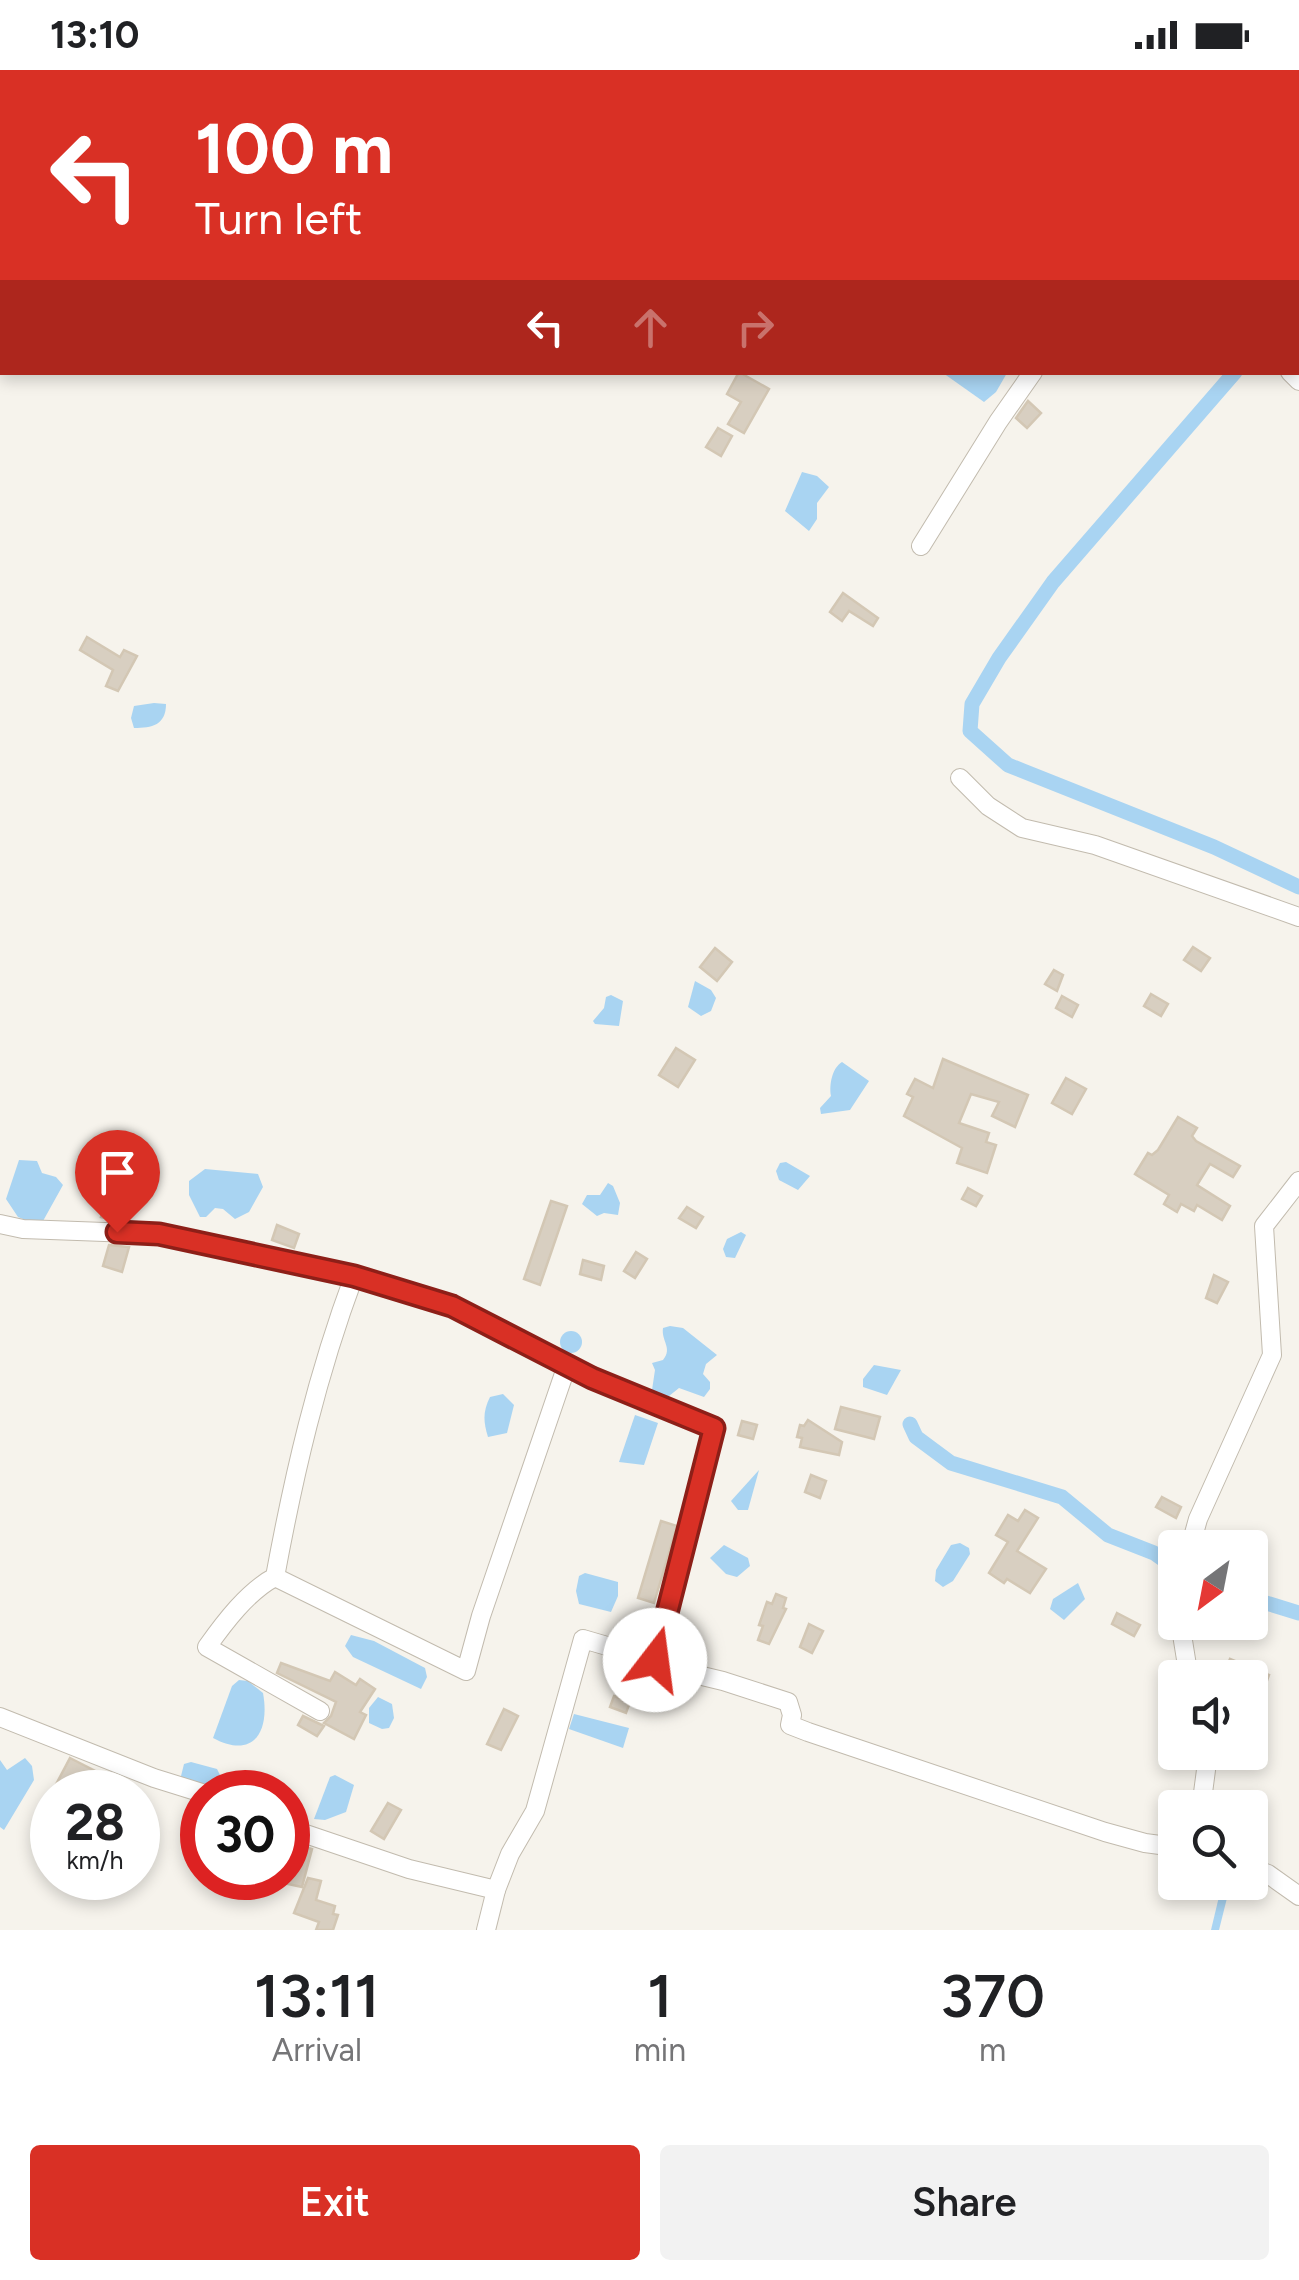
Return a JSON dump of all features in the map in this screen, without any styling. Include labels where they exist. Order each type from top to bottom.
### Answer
[{"type":"street","points":[[921,546],[1031,375]]},
{"type":"street","points":[[960,778],[988,806],[1022,828],[1094,845],[1299,917]]},
{"type":"street","points":[[1195,1530],[1272,1355],[1264,1226],[1299,1181]]},
{"type":"street","points":[[0,1224],[22,1229],[159,1234],[354,1276],[452,1306],[567,1366],[714,1428],[655,1660]]},
{"type":"street","points":[[275,1577],[294,1470],[354,1276]]},
{"type":"street","points":[[275,1577],[466,1671],[481,1616],[567,1366]]},
{"type":"street","points":[[275,1577],[222,1625],[206,1648],[320,1711]]},
{"type":"street","points":[[486,1930],[510,1854],[535,1810],[583,1639],[655,1660],[673,1670],[723,1680],[788,1702],[790,1725],[808,1732],[1105,1832],[1158,1843]]},
{"type":"street","points":[[0,1717],[180,1786]]},
{"type":"street","points":[[310,1835],[409,1869],[496,1890]]},
{"type":"street","points":[[1268,1874],[1299,1896]]},
{"type":"water","points":[[946,375],[1005,375],[996,392],[984,402]]},
{"type":"water","points":[[802,472],[817,476],[829,487],[817,503],[817,519],[809,531],[785,511]]},
{"type":"water","points":[[166,704],[161,721],[134,728],[134,706]]},
{"type":"water","points":[[695,981],[711,990],[716,998],[711,1011],[701,1016],[688,1007]]},
{"type":"water","points":[[611,995],[623,1001],[619,1026],[595,1024],[606,997]]},
{"type":"water","points":[[842,1062],[869,1081],[850,1110],[821,1114],[820,1108],[831,1096],[834,1072]]},
{"type":"water","points":[[19,1160],[37,1161],[42,1173],[56,1177],[63,1185],[43,1221],[33,1223],[18,1217],[6,1199]]},
{"type":"water","points":[[786,1162],[810,1176],[798,1190],[779,1180],[776,1171],[780,1163]]},
{"type":"water","points":[[113,1168],[125,1171],[133,1180],[121,1200],[102,1193]]},
{"type":"water","points":[[205,1169],[258,1174],[263,1187],[249,1212],[235,1219],[215,1208],[206,1217],[200,1217],[189,1195],[189,1181]]},
{"type":"water","points":[[608,1183],[620,1203],[618,1215],[597,1216],[582,1204],[587,1195],[600,1195]]},
{"type":"water","points":[[741,1232],[746,1235],[735,1258],[726,1257],[723,1249],[727,1239]]},
{"type":"water","points":[[663,1328],[683,1328],[717,1355],[706,1364],[703,1374],[710,1389],[704,1397],[679,1388],[664,1400],[652,1390],[652,1363],[666,1356]]},
{"type":"water","points":[[571,1331],[579,1334],[579,1350],[571,1353],[563,1350],[560,1342],[563,1334]]},
{"type":"water","points":[[874,1365],[901,1370],[887,1395],[863,1387],[863,1379]]},
{"type":"water","points":[[503,1394],[514,1405],[507,1433],[488,1437],[484,1416],[488,1402],[490,1397]]},
{"type":"water","points":[[635,1415],[658,1423],[644,1465],[619,1462]]},
{"type":"water","points":[[759,1470],[748,1510],[738,1510],[731,1501]]},
{"type":"water","points":[[960,1543],[969,1548],[970,1554],[953,1581],[943,1587],[935,1581],[936,1570],[951,1545]]},
{"type":"water","points":[[724,1545],[748,1558],[750,1566],[737,1577],[726,1574],[710,1558]]},
{"type":"water","points":[[585,1573],[618,1582],[618,1596],[611,1612],[579,1604],[576,1591],[579,1576]]},
{"type":"water","points":[[1078,1583],[1085,1599],[1064,1620],[1050,1609],[1053,1599]]},
{"type":"water","points":[[351,1635],[374,1641],[425,1668],[427,1677],[421,1689],[353,1657],[345,1646]]},
{"type":"water","points":[[239,1680],[248,1681],[263,1693],[265,1707],[256,1738],[239,1746],[213,1738],[232,1686]]},
{"type":"water","points":[[378,1697],[392,1704],[394,1718],[389,1728],[369,1723],[369,1708]]},
{"type":"water","points":[[574,1714],[629,1728],[623,1748],[569,1729]]},
{"type":"water","points":[[25,1758],[33,1770],[30,1787],[4,1830],[0,1827],[0,1760],[7,1770]]},
{"type":"water","points":[[191,1762],[218,1770],[182,1770],[184,1764]]},
{"type":"water","points":[[335,1775],[354,1785],[346,1812],[325,1820],[314,1819],[330,1777]]},
{"type":"water","points":[[1218,1900],[1226,1900],[1219,1930],[1211,1930]]},
{"type":"building","points":[[737,375],[769,389],[744,433],[728,424],[741,402],[727,394]]},
{"type":"building","points":[[1028,401],[1041,413],[1027,428],[1016,418]]},
{"type":"building","points":[[718,428],[732,436],[721,456],[706,447]]},
{"type":"building","points":[[843,593],[878,618],[873,626],[849,611],[842,621],[830,612]]},
{"type":"building","points":[[87,637],[120,657],[124,650],[137,656],[118,691],[106,686],[113,670],[80,650]]},
{"type":"building","points":[[1193,947],[1210,958],[1201,971],[1184,960]]},
{"type":"building","points":[[715,948],[732,962],[717,981],[700,967]]},
{"type":"building","points":[[1054,970],[1063,975],[1057,991],[1045,984]]},
{"type":"building","points":[[1151,994],[1168,1004],[1161,1016],[1144,1006]]},
{"type":"building","points":[[1062,996],[1078,1005],[1072,1017],[1056,1008]]},
{"type":"building","points":[[676,1048],[695,1060],[678,1087],[659,1075]]},
{"type":"building","points":[[943,1059],[1028,1095],[1015,1127],[992,1116],[999,1102],[971,1094],[959,1123],[989,1133],[986,1142],[996,1145],[987,1173],[957,1163],[962,1148],[904,1116],[913,1097],[907,1094],[915,1079],[933,1088]]},
{"type":"building","points":[[1066,1078],[1086,1089],[1072,1114],[1052,1103]]},
{"type":"building","points":[[1178,1117],[1197,1128],[1192,1136],[1196,1141],[1240,1166],[1233,1177],[1210,1164],[1197,1185],[1230,1206],[1222,1220],[1197,1205],[1194,1211],[1181,1204],[1177,1212],[1164,1204],[1169,1195],[1135,1174],[1148,1153],[1152,1155],[1158,1150]]},
{"type":"building","points":[[968,1188],[982,1196],[976,1206],[962,1199]]},
{"type":"building","points":[[105,1199],[119,1202],[114,1220],[101,1217]]},
{"type":"building","points":[[551,1201],[567,1206],[540,1285],[524,1279]]},
{"type":"building","points":[[687,1207],[703,1217],[696,1228],[679,1218]]},
{"type":"building","points":[[277,1225],[299,1234],[294,1248],[272,1240]]},
{"type":"building","points":[[109,1245],[129,1247],[122,1272],[103,1266]]},
{"type":"building","points":[[636,1252],[647,1259],[635,1278],[624,1271]]},
{"type":"building","points":[[583,1260],[604,1266],[601,1280],[580,1274]]},
{"type":"building","points":[[1214,1275],[1228,1282],[1217,1303],[1206,1298]]},
{"type":"building","points":[[841,1407],[880,1417],[874,1439],[835,1429]]},
{"type":"building","points":[[808,1420],[842,1442],[839,1455],[800,1447],[800,1425]]},
{"type":"building","points":[[742,1421],[757,1425],[753,1439],[738,1435]]},
{"type":"building","points":[[811,1475],[826,1481],[820,1498],[805,1492]]},
{"type":"building","points":[[1162,1497],[1181,1507],[1176,1518],[1156,1507]]},
{"type":"building","points":[[1025,1510],[1038,1518],[1017,1551],[1046,1569],[1030,1593],[989,1573],[1008,1542],[996,1535],[1008,1515],[1018,1521]]},
{"type":"building","points":[[661,1521],[677,1526],[654,1603],[638,1598]]},
{"type":"building","points":[[776,1594],[786,1598],[786,1609],[769,1644],[758,1640],[763,1626],[759,1625],[767,1602],[772,1604]]},
{"type":"building","points":[[1117,1613],[1140,1625],[1134,1636],[1112,1624]]},
{"type":"building","points":[[809,1624],[823,1631],[812,1653],[800,1647]]},
{"type":"building","points":[[281,1663],[330,1681],[335,1672],[356,1685],[360,1679],[375,1689],[360,1712],[366,1715],[354,1739],[324,1723],[336,1702],[277,1673]]},
{"type":"building","points":[[614,1696],[630,1702],[626,1713],[610,1707]]},
{"type":"building","points":[[504,1709],[518,1716],[501,1750],[487,1744]]},
{"type":"building","points":[[303,1716],[324,1726],[317,1736],[298,1725]]},
{"type":"building","points":[[70,1758],[93,1770],[64,1770]]},
{"type":"building","points":[[388,1803],[401,1810],[384,1839],[371,1831]]},
{"type":"building","points":[[310,1878],[321,1881],[316,1900],[335,1906],[333,1914],[338,1915],[333,1930],[316,1930],[319,1922],[294,1913],[299,1900],[310,1900]]},
{"type":"waterway","points":[[1232,375],[1053,582],[972,704],[970,731],[1008,765],[1214,847],[1299,887]]},
{"type":"waterway","points":[[910,1424],[916,1437],[951,1463],[1062,1497],[1108,1535],[1158,1556]]},
{"type":"waterway","points":[[1268,1604],[1299,1613]]},
{"type":"route","points":[[117,1232],[159,1234],[354,1276],[452,1306],[592,1378],[714,1428],[655,1660]]}]
